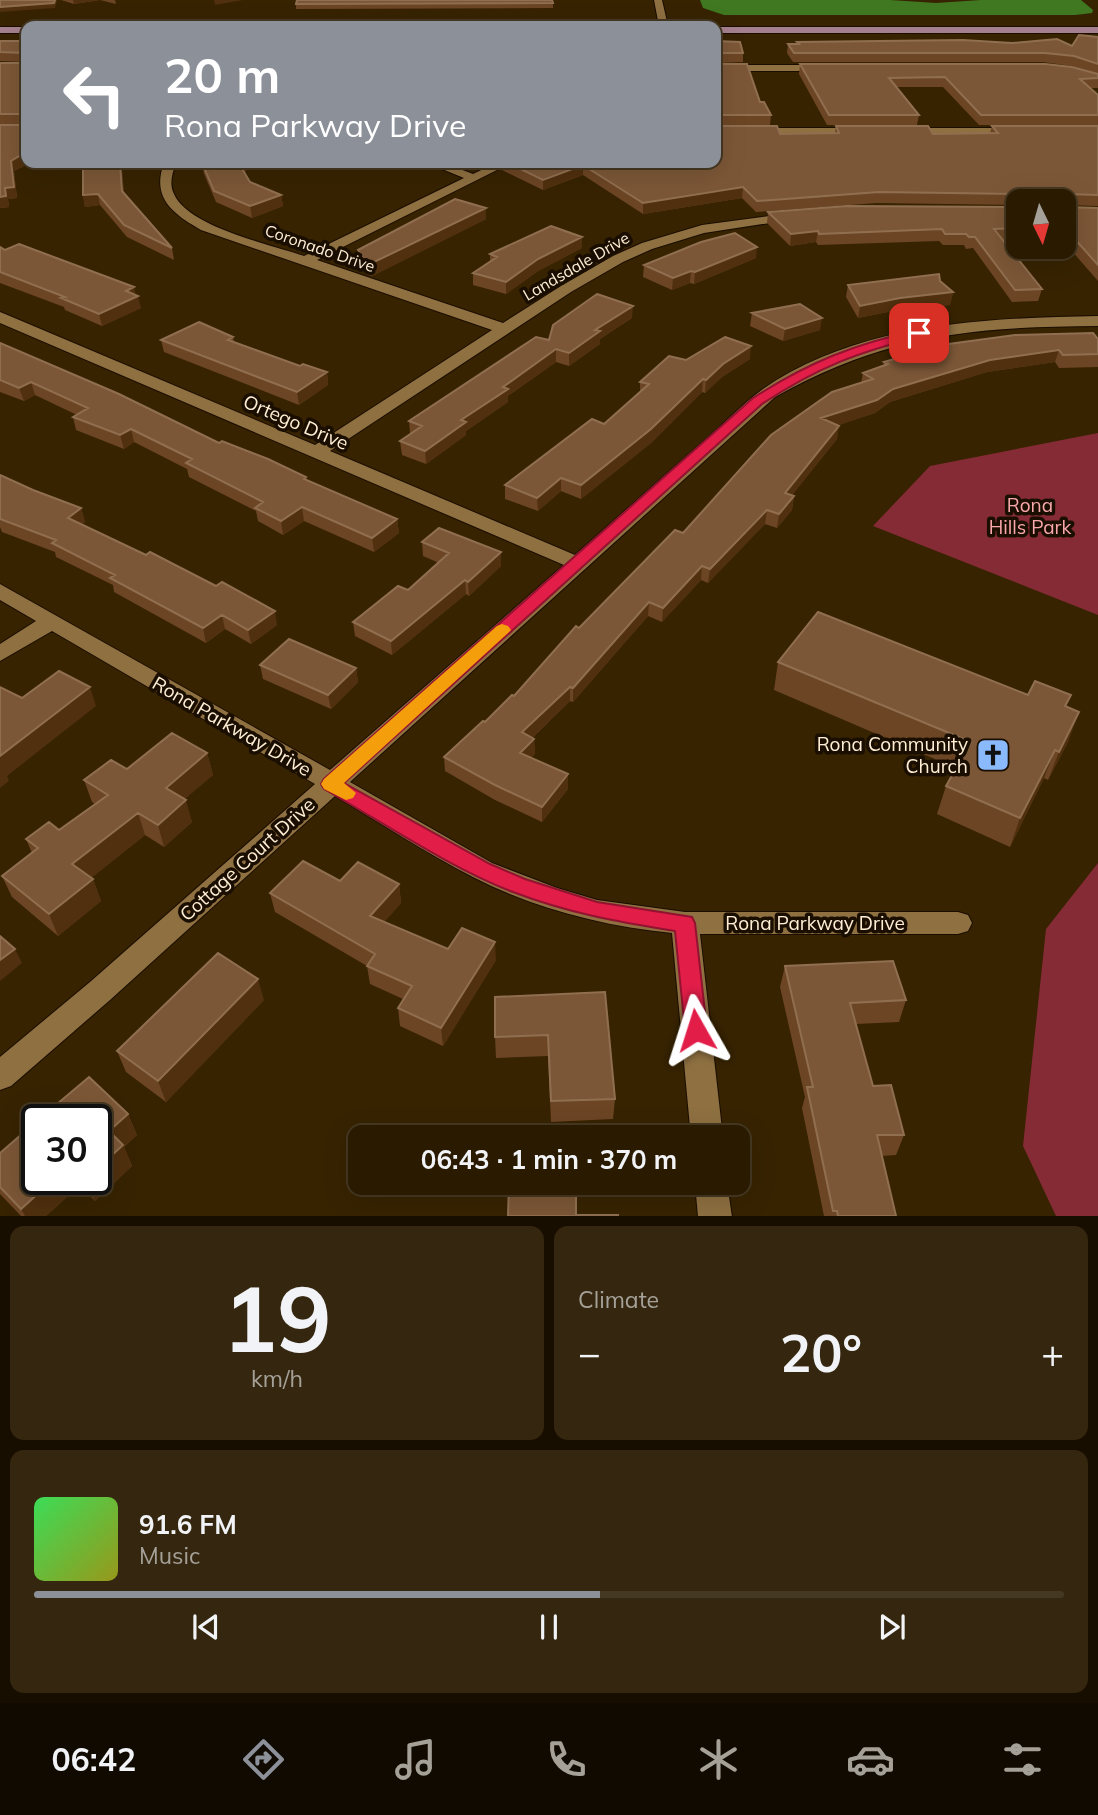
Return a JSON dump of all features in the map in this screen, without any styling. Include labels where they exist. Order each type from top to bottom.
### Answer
[{"type":"main road","points":[[0,30],[21,30]]},
{"type":"main road","points":[[721,30],[1098,30]]},
{"type":"street","points":[[658,0],[663,21]]},
{"type":"street","points":[[721,68],[838,68]]},
{"type":"street","points":[[721,131],[880,131]]},
{"type":"street","points":[[893,131],[1030,131]]},
{"type":"street","name":"Coronado Drive","points":[[167,168],[164,188],[171,202],[185,215],[217,232],[504,330]]},
{"type":"street","points":[[447,168],[471,177]]},
{"type":"street","points":[[304,261],[493,168]]},
{"type":"street","name":"Landsdale Drive","points":[[315,453],[618,258],[647,246],[731,223],[811,214]]},
{"type":"street","name":"Ortego Drive","points":[[0,317],[576,563]]},
{"type":"street","name":"Cottage Court Drive","points":[[0,1076],[110,982],[757,401],[824,362],[884,341],[949,328],[1014,322],[1098,321]]},
{"type":"street","name":"Rona Parkway Drive","points":[[0,591],[331,784],[483,870],[519,886],[597,911],[685,923],[958,923]]},
{"type":"street","points":[[0,654],[52,621]]},
{"type":"street","points":[[685,923],[706,1125]]},
{"type":"street","points":[[712,1195],[715,1216]]},
{"type":"green space","name":"Rona Hills Park","points":[[1098,433],[1098,615],[873,526],[930,466]]},
{"type":"green space","points":[[1098,863],[1098,1216],[1056,1216],[1023,1146],[1046,929]]},
{"type":"shaded area","points":[[700,0],[890,0],[936,3],[1081,0],[1093,10],[1092,13],[1075,15],[724,15],[703,8]]},
{"type":"building","points":[[0,0],[55,0],[54,3],[0,7]]},
{"type":"building","points":[[297,0],[552,0],[553,3],[296,4]]},
{"type":"building","points":[[1079,35],[1098,37],[1098,64],[1074,56],[1045,53],[794,53],[788,44],[963,40],[1012,43],[1057,39],[1072,46]]},
{"type":"building","points":[[0,41],[21,41],[21,53],[0,52]]},
{"type":"building","points":[[721,41],[740,42],[743,53],[721,53]]},
{"type":"building","points":[[0,63],[21,63],[21,114],[0,114]]},
{"type":"building","points":[[721,64],[747,64],[760,102],[764,102],[771,115],[721,115]]},
{"type":"building","points":[[800,64],[1045,64],[1072,67],[1098,74],[1098,78],[1080,79],[1098,95],[1098,115],[981,115],[945,77],[889,78],[919,115],[829,115]]},
{"type":"building","points":[[0,125],[21,125],[21,155],[11,161],[14,187],[5,188],[6,196],[0,197]]},
{"type":"building","points":[[721,126],[777,126],[780,134],[839,133],[836,126],[928,126],[933,134],[998,133],[992,126],[1098,126],[1098,195],[1076,194],[1076,189],[1006,189],[1006,194],[879,192],[757,201],[743,187],[643,203],[588,168],[721,168]]},
{"type":"building","points":[[83,168],[120,168],[122,191],[172,248],[124,225],[98,194],[83,195]]},
{"type":"building","points":[[204,168],[242,168],[250,182],[281,195],[250,206],[214,191]]},
{"type":"building","points":[[518,168],[575,168],[543,180]]},
{"type":"building","points":[[455,199],[486,208],[370,264],[365,262],[358,250]]},
{"type":"building","points":[[847,206],[1006,207],[1006,228],[994,229],[1006,244],[1006,259],[1018,259],[1042,289],[1015,290],[975,237],[966,234],[945,234],[942,229],[819,234],[818,231],[791,234],[768,212]]},
{"type":"building","points":[[1076,207],[1098,208],[1098,265],[1076,240]]},
{"type":"building","points":[[551,226],[582,237],[538,259],[506,282],[473,273],[497,257],[490,254]]},
{"type":"building","points":[[735,233],[757,247],[673,278],[644,265],[701,242]]},
{"type":"building","points":[[19,244],[134,287],[126,291],[138,296],[99,314],[61,298],[65,297],[0,272],[0,247],[5,250]]},
{"type":"building","points":[[939,274],[940,281],[953,292],[860,306],[848,285]]},
{"type":"building","points":[[597,294],[633,306],[595,330],[600,331],[569,353],[556,349],[503,387],[508,389],[461,420],[466,422],[425,451],[400,441],[422,426],[409,421],[536,337],[549,340],[553,325]]},
{"type":"building","points":[[800,304],[822,318],[785,329],[752,313]]},
{"type":"building","points":[[199,322],[233,337],[228,340],[300,366],[303,364],[327,372],[297,392],[161,340]]},
{"type":"building","points":[[1093,333],[1098,339],[1098,354],[1063,355],[1059,350],[990,360],[893,389],[877,400],[821,418],[839,426],[785,493],[794,496],[779,514],[767,510],[710,569],[702,566],[663,608],[649,602],[573,688],[570,687],[522,732],[534,739],[520,753],[568,774],[542,807],[444,757],[514,696],[576,626],[579,628],[675,530],[683,533],[771,435],[832,392],[873,379],[863,373],[888,364],[884,362],[941,345],[1015,335]]},
{"type":"building","points":[[725,337],[751,346],[723,364],[706,380],[703,379],[651,429],[581,485],[561,478],[537,498],[505,485],[592,419],[604,424],[649,384],[640,382],[669,356],[686,360]]},
{"type":"building","points":[[0,343],[119,394],[219,443],[222,441],[268,459],[306,477],[304,479],[397,519],[372,538],[302,507],[281,521],[255,508],[263,502],[186,463],[192,459],[131,429],[120,435],[73,417],[88,408],[31,382],[19,388],[0,380]]},
{"type":"building","points":[[0,475],[81,508],[68,518],[146,555],[150,552],[216,586],[222,582],[275,611],[248,630],[222,615],[203,628],[110,578],[115,575],[52,543],[56,540],[0,519]]},
{"type":"building","points":[[439,528],[501,552],[468,582],[465,580],[391,641],[353,622],[398,586],[408,590],[449,553],[422,542]]},
{"type":"building","name":"Rona Community Church","points":[[818,612],[1028,695],[1035,681],[1071,695],[1065,706],[1079,712],[1059,752],[1055,750],[1020,818],[946,786],[971,742],[778,662]]},
{"type":"building","points":[[289,639],[356,668],[328,695],[260,665]]},
{"type":"building","points":[[59,671],[90,687],[0,756],[0,687],[22,698]]},
{"type":"building","points":[[172,733],[207,753],[166,788],[186,800],[158,825],[138,813],[72,864],[93,879],[49,914],[2,876],[38,848],[26,839],[49,822],[59,830],[108,795],[84,780],[111,760],[127,769]]},
{"type":"building","points":[[303,861],[340,881],[358,862],[399,884],[370,916],[448,949],[462,928],[495,942],[441,1028],[398,1008],[412,986],[367,966],[375,954],[270,893]]},
{"type":"building","points":[[0,936],[15,949],[0,960]]},
{"type":"building","points":[[218,953],[258,979],[158,1081],[117,1051]]},
{"type":"building","points":[[893,961],[906,1000],[850,1003],[873,1086],[891,1085],[904,1135],[877,1135],[896,1216],[838,1216],[837,1211],[833,1211],[807,1087],[813,1087],[785,966]]},
{"type":"building","points":[[605,992],[615,1099],[551,1101],[548,1035],[495,1037],[495,997]]},
{"type":"building","points":[[89,1077],[128,1114],[112,1128],[112,1104],[57,1104]]},
{"type":"building","points":[[112,1134],[123,1145],[112,1155]]},
{"type":"building","points":[[21,1135],[21,1195],[36,1195],[21,1209],[0,1187],[0,1153]]},
{"type":"building","points":[[509,1195],[576,1195],[576,1215],[618,1215],[618,1216],[508,1216]]},
{"type":"slow traffic","points":[[346,793],[331,784],[502,630]]},
{"type":"place","name":"Rona Community Church","points":[[993,755]]},
{"type":"route","points":[[696,1030],[685,923],[597,911],[519,886],[483,870],[331,784],[757,401],[798,375],[850,351],[919,333]]}]
